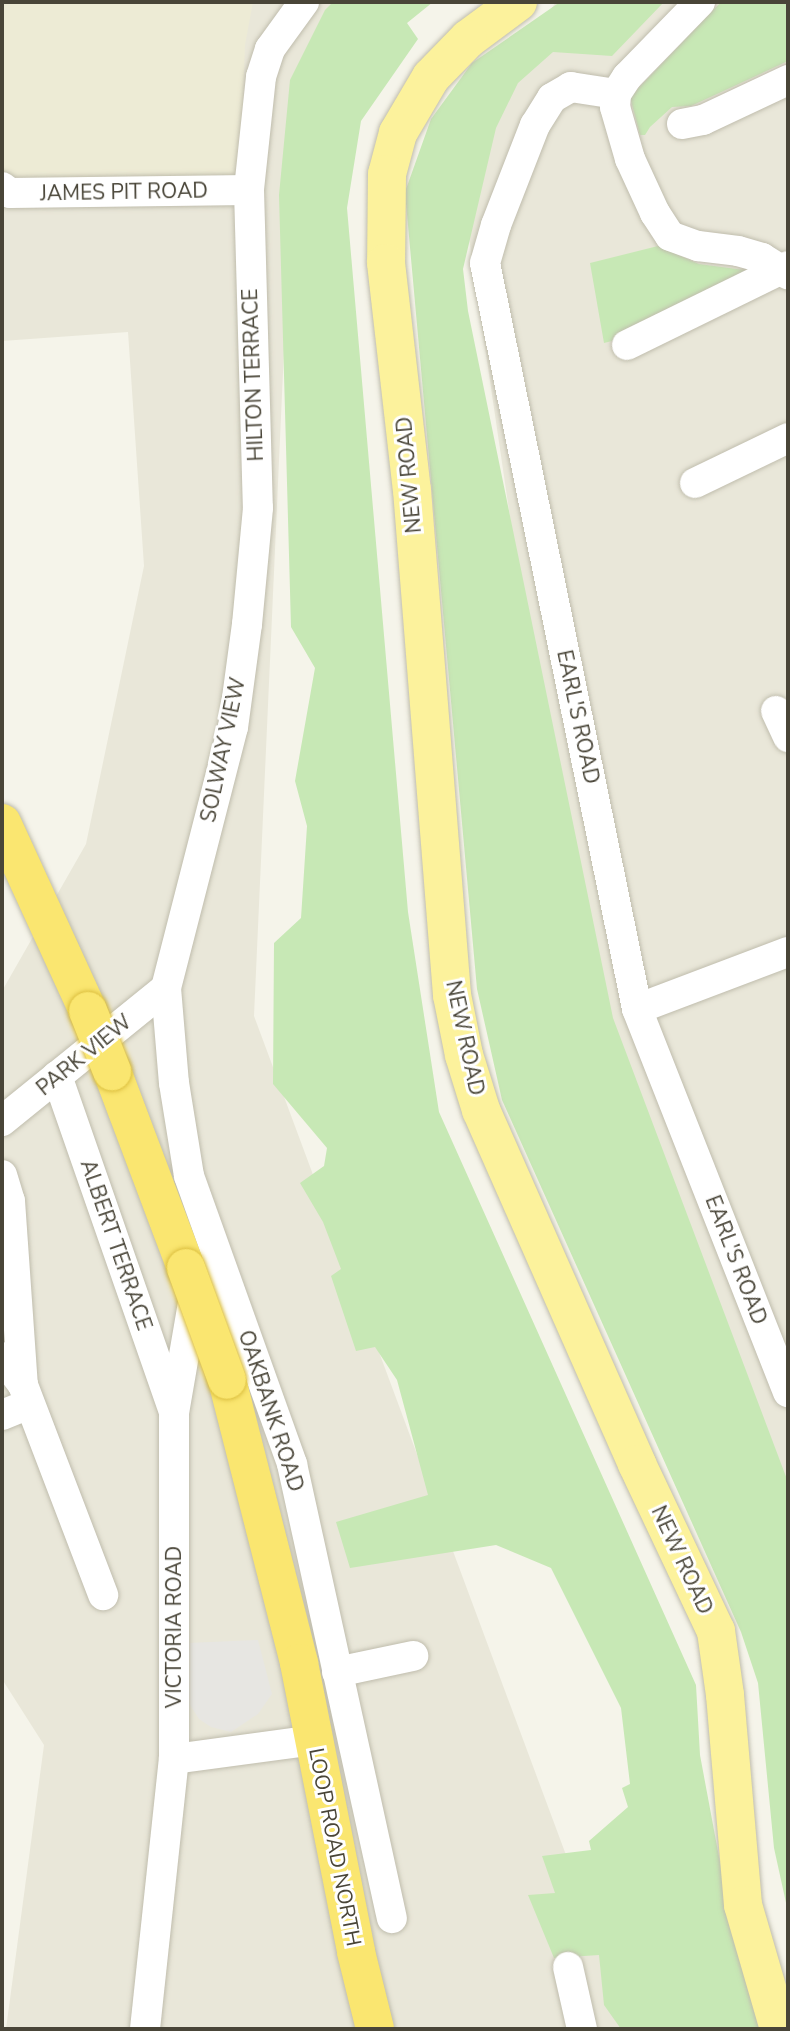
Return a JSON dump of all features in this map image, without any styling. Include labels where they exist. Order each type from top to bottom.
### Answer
[{"type":"highway","name":"LOOP ROAD NORTH","points":[[2,824],[88,1011],[112,1070],[227,1380],[299,1663],[356,1952],[375,2029]]},
{"type":"main road","name":"NEW ROAD","points":[[518,2],[468,39],[431,77],[398,133],[387,174],[386,263],[412,490],[452,995],[464,1055],[496,1147],[637,1464],[716,1631],[725,1695],[743,1905],[779,2029]]},
{"type":"street","name":"HILTON TERRACE","points":[[258,508],[249,190],[261,78],[270,49],[304,2]]},
{"type":"street","points":[[700,2],[627,77],[616,94],[615,107],[630,159],[655,213],[670,236],[698,246],[738,251],[786,270]]},
{"type":"street","points":[[682,124],[703,120],[788,80]]},
{"type":"street","name":"EARL'S ROAD","points":[[616,94],[571,87],[552,98],[535,125],[496,225],[485,263],[638,1009],[788,1392]]},
{"type":"street","name":"JAMES PIT ROAD","points":[[2,187],[10,193],[249,190]]},
{"type":"street","points":[[627,345],[786,270]]},
{"type":"street","points":[[695,482],[788,438]]},
{"type":"street","name":"SOLWAY VIEW","points":[[166,988],[233,727],[258,508]]},
{"type":"street","points":[[638,1009],[788,952]]},
{"type":"street","name":"PARK VIEW","points":[[2,1121],[166,988]]},
{"type":"street","name":"OAKBANK ROAD","points":[[166,988],[174,1083],[189,1176],[246,1328],[292,1464],[393,1918]]},
{"type":"street","name":"ALBERT TERRACE","points":[[57,1076],[174,1413]]},
{"type":"street","points":[[2,1175],[10,1201],[26,1394]]},
{"type":"street","name":"VICTORIA ROAD","points":[[145,2029],[174,1759],[174,1413],[206,1225]]},
{"type":"street","points":[[2,1357],[26,1394],[103,1595]]},
{"type":"street","points":[[2,1415],[26,1394]]},
{"type":"street","points":[[337,1672],[413,1656]]},
{"type":"street","points":[[174,1759],[314,1740]]},
{"type":"street","points":[[568,1967],[582,2029]]},
{"type":"shaded area","points":[[2,2],[400,2],[294,128],[254,1016],[582,1898],[648,2029],[6,2029],[44,1745],[2,1679],[2,991],[86,844],[144,566],[128,332],[2,341]]},
{"type":"shaded area","points":[[2,2],[253,2],[245,45],[240,184],[14,184],[2,176]]},
{"type":"shaded area","points":[[556,2],[788,2],[788,1525],[585,1027],[455,143]]},
{"type":"shaded area","points":[[258,1640],[272,1694],[258,1714],[231,1732],[211,1727],[199,1719],[190,1705],[186,1683],[188,1643]]},
{"type":"green space","points":[[333,2],[433,2],[407,23],[418,39],[361,121],[347,208],[408,912],[439,1112],[696,1685],[700,1755],[722,1873],[759,2029],[621,2029],[604,2005],[599,1955],[554,1958],[528,1895],[555,1893],[542,1856],[591,1850],[589,1841],[628,1807],[622,1788],[630,1784],[621,1708],[551,1568],[496,1545],[350,1568],[336,1522],[428,1495],[397,1380],[375,1347],[356,1351],[331,1276],[341,1269],[323,1222],[300,1183],[324,1166],[327,1148],[273,1084],[274,943],[301,918],[307,826],[295,781],[315,668],[291,627],[279,195],[290,80],[325,10]]},
{"type":"green space","points":[[560,2],[664,2],[612,56],[553,52],[518,83],[496,128],[463,269],[468,311],[613,1018],[788,1482],[788,1912],[774,1848],[758,1683],[741,1632],[502,1100],[477,989],[405,192],[431,119],[472,63]]},
{"type":"green space","points":[[721,2],[788,2],[788,61],[691,106],[672,107],[645,135],[640,135],[630,97]]},
{"type":"green space","points":[[658,246],[699,264],[752,271],[620,339],[604,343],[590,263]]}]
